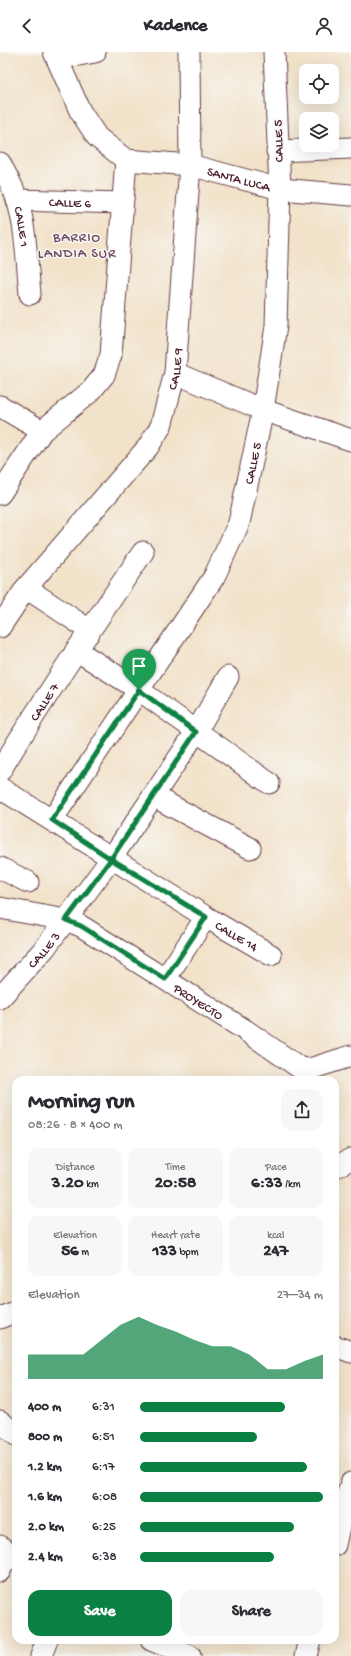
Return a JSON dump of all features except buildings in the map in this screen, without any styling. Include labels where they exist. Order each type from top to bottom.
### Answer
[{"type":"street","points":[[0,494],[42,431],[91,391],[104,375],[111,355],[126,160],[97,137],[80,111],[56,56],[95,52]]},
{"type":"street","name":"CALLE 9","points":[[2,620],[26,588],[148,447],[161,426],[175,373],[190,165],[189,52]]},
{"type":"street","name":"CALLE 5","points":[[52,820],[214,577],[240,523],[264,410],[276,326],[280,189],[277,151],[274,52]]},
{"type":"street","points":[[277,151],[351,148]]},
{"type":"street","name":"SANTA LUCA","points":[[126,160],[190,165],[280,189],[351,195]]},
{"type":"street","name":"CALLE 1","points":[[0,163],[11,182],[21,217],[30,294]]},
{"type":"street","name":"CALLE 6","points":[[17,200],[122,203]]},
{"type":"street","points":[[175,373],[264,410],[351,440]]},
{"type":"street","points":[[0,406],[42,431]]},
{"type":"street","name":"CALLE 7","points":[[3,760],[143,552]]},
{"type":"street","points":[[26,588],[79,623],[89,633]]},
{"type":"street","points":[[76,650],[139,690],[269,783]]},
{"type":"street","name":"CALLE 3","points":[[0,998],[45,948],[111,859],[196,732],[228,677]]},
{"type":"street","name":"CALLE 14","points":[[0,788],[111,859],[271,955]]},
{"type":"street","points":[[153,796],[250,848]]},
{"type":"street","points":[[0,868],[28,882]]},
{"type":"street","name":"PROYECTO","points":[[0,908],[66,920],[81,926],[165,979],[300,1068],[307,1069],[351,1056]]},
{"type":"street","points":[[165,979],[206,917]]},
{"type":"street","points":[[339,1165],[351,1159]]},
{"type":"street","points":[[0,1318],[12,1314]]},
{"type":"street","points":[[339,1348],[351,1352]]},
{"type":"street","points":[[0,1421],[12,1432]]},
{"type":"street","points":[[339,1511],[351,1483]]},
{"type":"street","points":[[41,1656],[46,1644]]},
{"type":"street","points":[[159,1644],[182,1655]]},
{"type":"street","points":[[306,1656],[309,1644]]},
{"type":"district","name":"BARRIO LANDIA SUR","points":[[77,244]]},
{"type":"route","points":[[139,690],[52,820],[111,859],[66,920],[81,926],[165,979],[206,917],[111,859],[196,732],[139,690]]}]
